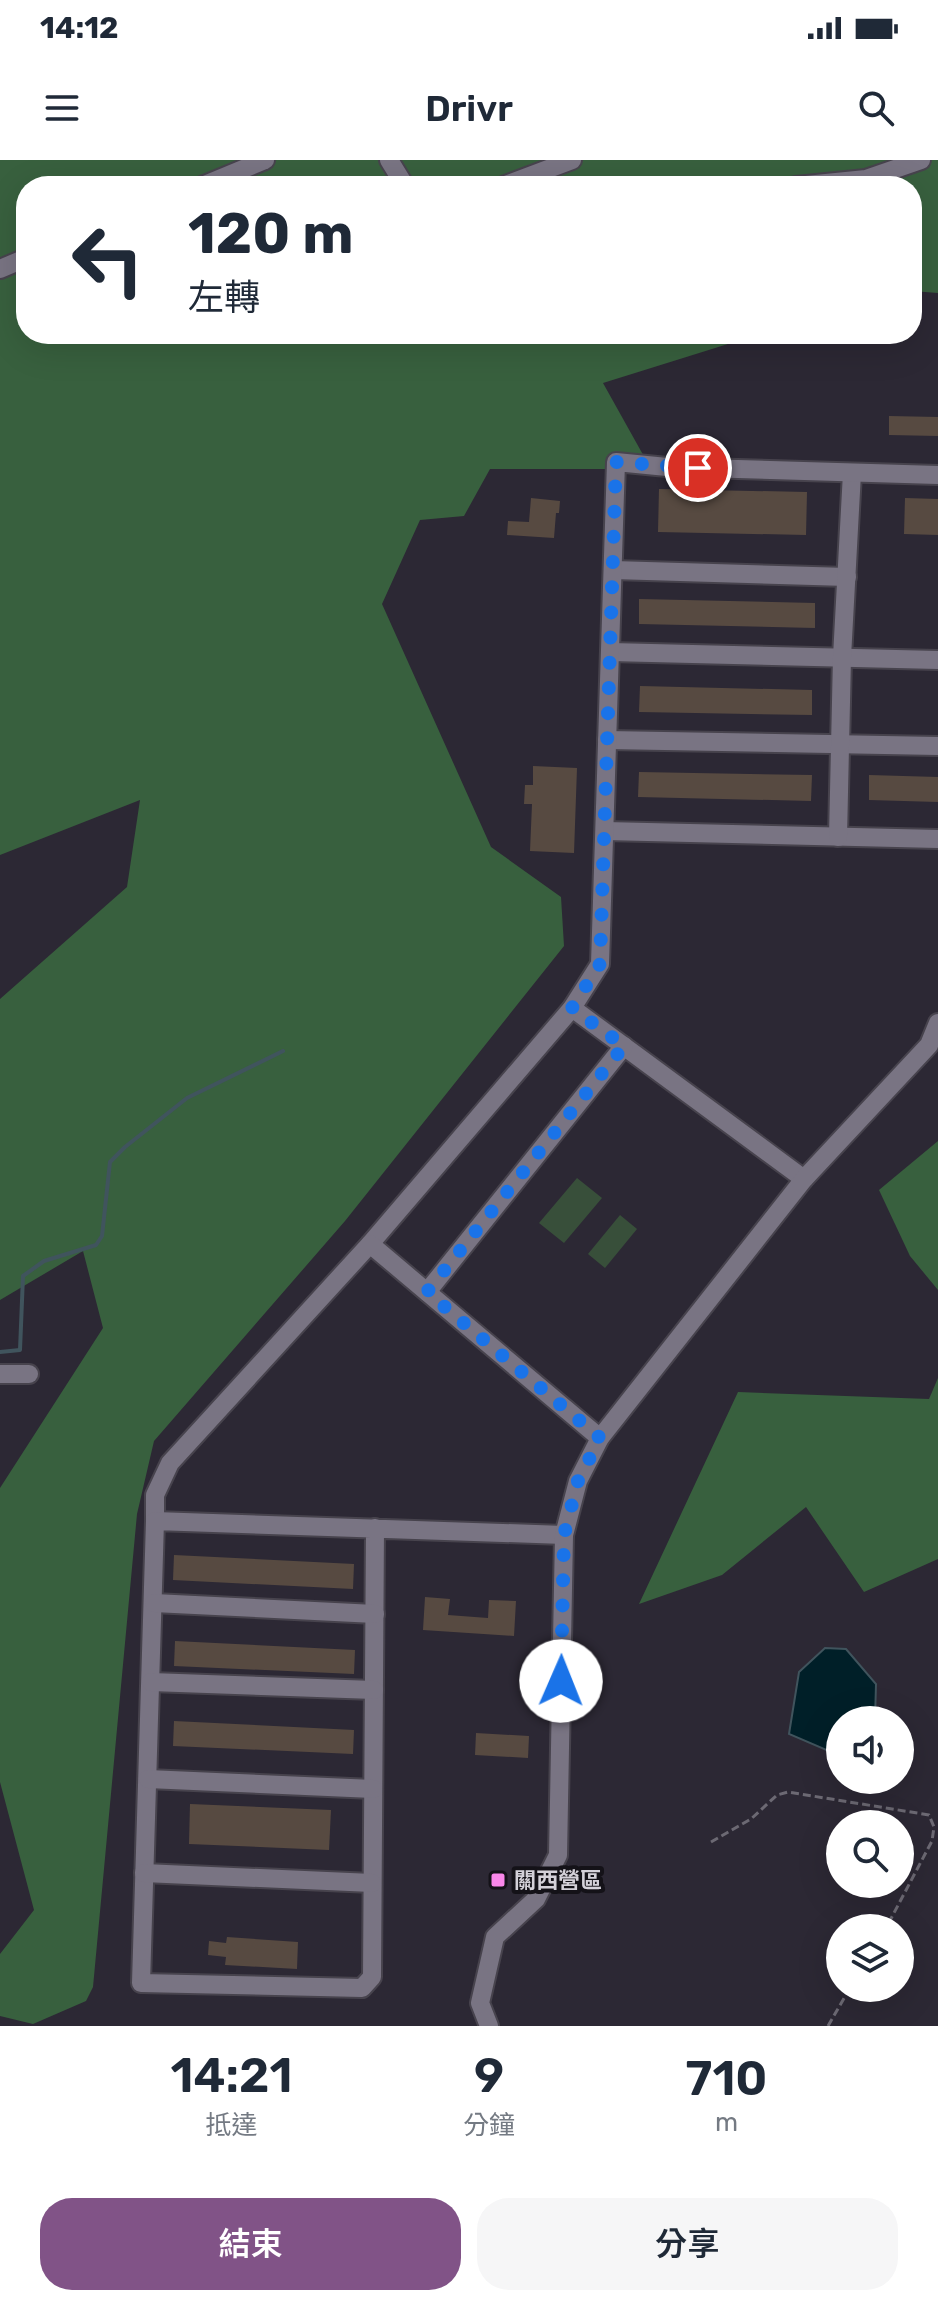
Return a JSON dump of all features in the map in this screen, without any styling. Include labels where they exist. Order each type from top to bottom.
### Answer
[{"type":"street","points":[[226,176],[265,160]]},
{"type":"street","points":[[530,176],[572,160]]},
{"type":"street","points":[[875,176],[921,160]]},
{"type":"street","points":[[375,1528],[372,1977],[362,1988],[141,1983],[155,1495],[170,1463],[370,1244],[572,1008],[600,964],[616,462],[667,467],[938,475]]},
{"type":"street","points":[[838,837],[842,657],[852,473]]},
{"type":"street","points":[[613,570],[847,577]]},
{"type":"street","points":[[610,652],[938,660]]},
{"type":"street","points":[[607,740],[938,746]]},
{"type":"street","points":[[605,831],[938,839]]},
{"type":"street","points":[[572,1008],[804,1179]]},
{"type":"street","points":[[489,2026],[480,2003],[495,1937],[536,1899],[558,1855],[564,1535],[578,1481],[600,1438],[804,1179],[929,1045],[938,1023]]},
{"type":"street","points":[[427,1292],[624,1046]]},
{"type":"street","points":[[370,1244],[600,1438]]},
{"type":"street","points":[[0,1374],[29,1374]]},
{"type":"street","points":[[155,1521],[564,1535]]},
{"type":"street","points":[[154,1603],[375,1614]]},
{"type":"street","points":[[151,1682],[374,1690]]},
{"type":"street","points":[[148,1779],[373,1789]]},
{"type":"street","points":[[144,1873],[372,1883]]},
{"type":"path","points":[[711,1842],[751,1819],[777,1795],[788,1792],[929,1815],[934,1827],[932,1841],[893,1914]]},
{"type":"path","points":[[828,2026],[842,2002]]},
{"type":"green space","points":[[0,160],[938,160],[938,293],[922,292],[922,176],[16,176],[16,344],[728,344],[603,383],[651,469],[490,469],[464,516],[420,520],[382,604],[491,847],[561,897],[564,946],[345,1221],[154,1441],[137,1514],[93,1987],[86,2001],[33,2024],[0,2016],[0,1954],[34,1910],[0,1782],[0,1488],[103,1328],[83,1251],[0,1300],[0,999],[127,887],[140,800],[0,855]]},
{"type":"green space","points":[[938,1141],[938,1290],[910,1256],[879,1190]]},
{"type":"green space","points":[[577,1178],[602,1198],[564,1243],[539,1223]]},
{"type":"green space","points":[[620,1215],[637,1229],[605,1268],[588,1254]]},
{"type":"green space","points":[[938,1378],[938,1559],[864,1592],[806,1507],[722,1575],[639,1604],[738,1392],[929,1399]]},
{"type":"water","points":[[825,1648],[846,1649],[876,1684],[875,1706],[826,1706],[826,1750],[789,1734],[799,1672]]},
{"type":"building","points":[[889,416],[938,417],[938,436],[889,435]]},
{"type":"building","points":[[659,489],[807,492],[806,535],[658,532]]},
{"type":"building","points":[[531,498],[560,501],[554,538],[507,535],[508,521],[529,522]]},
{"type":"building","points":[[905,498],[938,499],[938,535],[904,534]]},
{"type":"building","points":[[639,599],[815,603],[815,628],[639,624]]},
{"type":"building","points":[[640,686],[812,690],[812,715],[639,712]]},
{"type":"building","points":[[533,766],[577,768],[574,853],[530,851],[532,804],[524,804],[525,785],[533,785]]},
{"type":"building","points":[[639,772],[812,775],[811,801],[638,797]]},
{"type":"building","points":[[869,775],[938,777],[938,802],[869,800]]},
{"type":"building","points":[[174,1555],[354,1564],[353,1589],[173,1580]]},
{"type":"building","points":[[425,1597],[450,1599],[448,1615],[488,1618],[489,1600],[516,1601],[514,1636],[423,1630]]},
{"type":"building","points":[[175,1641],[355,1650],[354,1674],[174,1666]]},
{"type":"building","points":[[174,1721],[354,1730],[353,1754],[173,1746]]},
{"type":"building","points":[[476,1733],[529,1736],[528,1758],[475,1755]]},
{"type":"building","points":[[190,1804],[331,1810],[329,1850],[189,1844]]},
{"type":"building","points":[[227,1937],[298,1942],[297,1969],[225,1965],[226,1957],[208,1955],[209,1941],[226,1943]]},
{"type":"waterway","points":[[0,1352],[20,1350],[23,1276],[44,1261],[96,1245],[102,1236],[110,1162],[187,1098],[283,1051]]},
{"type":"place","name":"關西營區","points":[[498,1880]]},
{"type":"route","points":[[561,1681],[564,1535],[578,1481],[600,1438],[427,1292],[624,1046],[572,1008],[600,964],[616,462],[698,468]]}]
